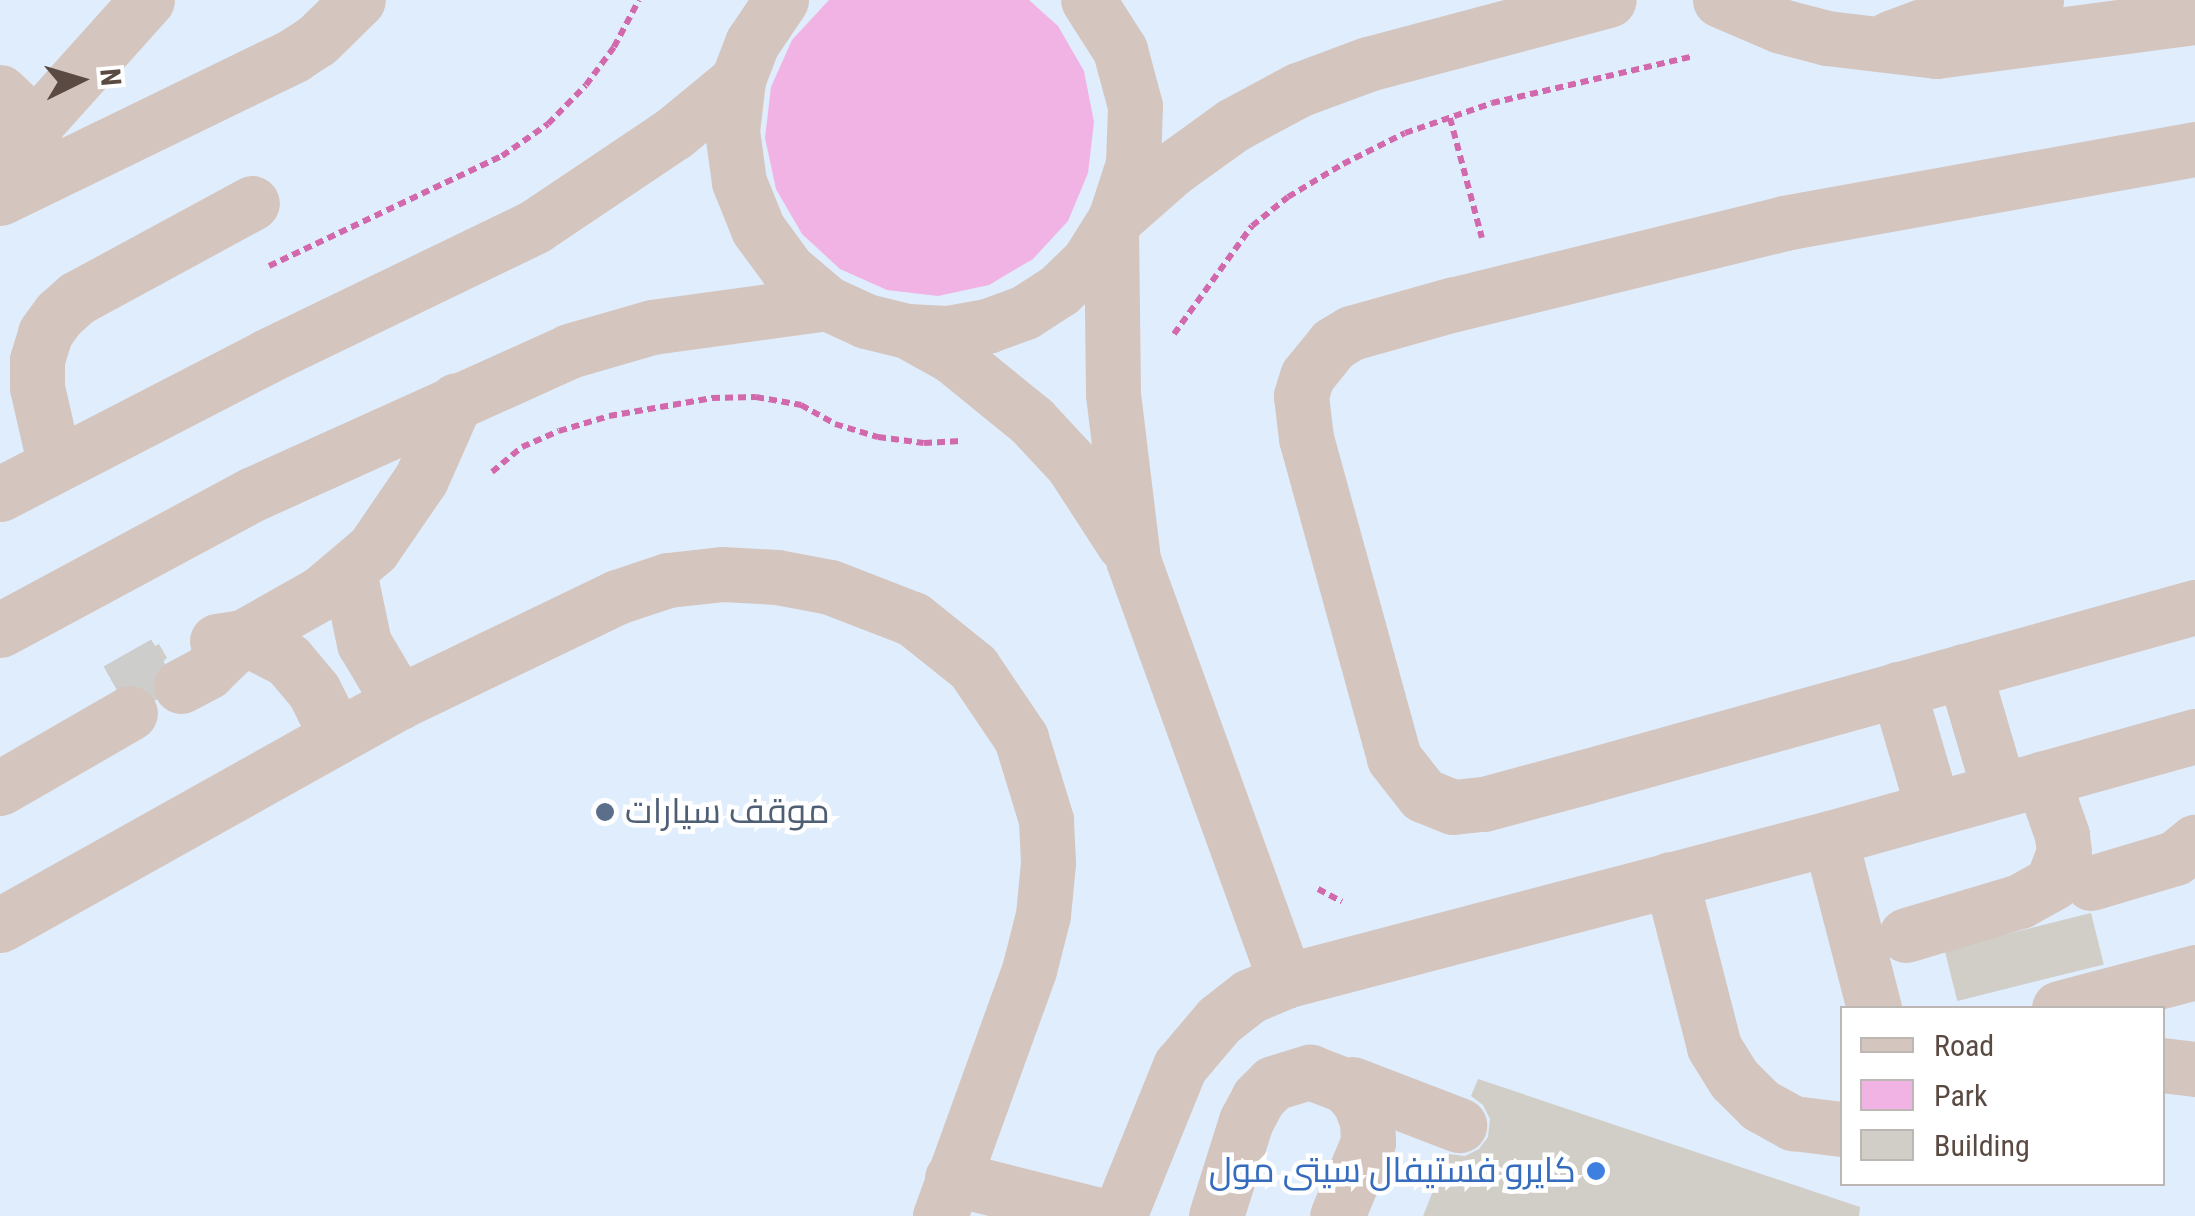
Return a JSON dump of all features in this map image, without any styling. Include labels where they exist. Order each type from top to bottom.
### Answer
[{"type":"street","points":[[12,127],[147,0]]},
{"type":"street","points":[[0,198],[294,55],[317,40],[358,0]]},
{"type":"street","points":[[774,4],[738,80],[732,131],[739,182],[758,229],[788,270],[828,303],[866,321],[907,331],[947,333],[987,326],[1025,312],[1059,290],[1088,262],[1113,223],[1132,164],[1135,106],[1120,50],[1088,0]]},
{"type":"street","points":[[1285,981],[1134,560],[1113,394],[1113,223],[1172,169],[1232,125],[1298,90],[1368,64],[1608,0]]},
{"type":"street","points":[[1720,0],[1781,26],[1874,47],[1967,50],[2195,18]]},
{"type":"street","points":[[1874,47],[1930,20],[2036,0]]},
{"type":"street","points":[[0,494],[54,462],[534,227],[674,133],[738,80]]},
{"type":"street","points":[[2195,149],[1784,223],[1496,293],[1351,333],[1318,358],[1301,396],[1306,438],[1389,744],[1411,784],[1437,803],[1469,807],[2195,607]]},
{"type":"street","points":[[54,462],[36,388],[37,360],[45,333],[59,314],[77,298],[252,203]]},
{"type":"street","points":[[0,630],[253,494],[568,351],[652,328],[828,303]]},
{"type":"street","points":[[907,331],[952,356],[1032,420],[1072,464],[1134,560]]},
{"type":"street","points":[[175,673],[192,648],[243,638],[348,572],[400,516],[456,400]]},
{"type":"street","points":[[348,572],[364,643],[399,702]]},
{"type":"street","points":[[0,924],[399,702],[560,621],[668,580],[722,574],[777,576],[830,587],[914,619],[973,667],[1021,738],[1046,820],[1048,863],[1043,915],[1029,970],[946,1197],[1102,1216]]},
{"type":"street","points":[[243,638],[268,647],[302,674],[337,737]]},
{"type":"street","points":[[1906,934],[2020,902],[2052,882],[2064,852],[2062,836],[2020,784],[1964,671]]},
{"type":"street","points":[[1898,690],[1933,809]]},
{"type":"street","points":[[0,758],[123,702],[0,788]]},
{"type":"street","points":[[1119,1216],[1180,1066],[1219,1020],[1250,996],[1285,981],[1830,838],[2195,736]]},
{"type":"street","points":[[1830,838],[1873,1006]]},
{"type":"street","points":[[2091,883],[2175,858],[2195,842]]},
{"type":"street","points":[[1671,878],[1714,1047],[1734,1079],[1760,1105],[1793,1122],[1840,1129]]},
{"type":"street","points":[[2067,1006],[2195,972]]},
{"type":"street","points":[[2165,1066],[2195,1069]]},
{"type":"street","points":[[1216,1216],[1246,1122],[1258,1098],[1273,1082],[1310,1072],[1346,1086],[1360,1102],[1367,1121],[1368,1142],[1337,1216]]},
{"type":"street","points":[[1352,1084],[1459,1125]]},
{"type":"street","points":[[1248,1216],[1280,1113]]},
{"type":"path","points":[[258,272],[502,156],[533,134],[586,85],[614,48],[639,0]]},
{"type":"path","points":[[1450,118],[1496,293]]},
{"type":"path","points":[[482,485],[522,448],[559,431],[609,416],[712,398],[756,397],[800,405],[835,424],[878,437],[924,442],[970,440]]},
{"type":"shaded area","points":[[0,0],[2195,0],[2195,1216],[0,1216]]},
{"type":"green space","points":[[829,0],[1029,0],[1058,26],[1084,71],[1094,122],[1088,173],[1068,221],[1033,259],[989,285],[938,296],[887,290],[840,269],[802,234],[776,189],[765,138],[771,87],[792,40]]},
{"type":"building","points":[[159,644],[167,658],[154,670],[151,691],[131,682],[115,686],[107,672]]},
{"type":"building","points":[[2091,913],[2104,964],[1957,1001],[1944,950]]},
{"type":"building","name":"كايرو فستيفال سيتى مول","points":[[1478,1079],[1860,1207],[1859,1216],[1423,1216],[1448,1154],[1465,1156],[1479,1149],[1488,1137],[1490,1119],[1483,1105],[1471,1096]]},
{"type":"tunnel","points":[[117,690],[168,661]]},
{"type":"place","name":"موقف سيارات","points":[[605,812]]},
{"type":"place","name":"كايرو فستيفال سيتى مول","points":[[1596,1171]]}]
